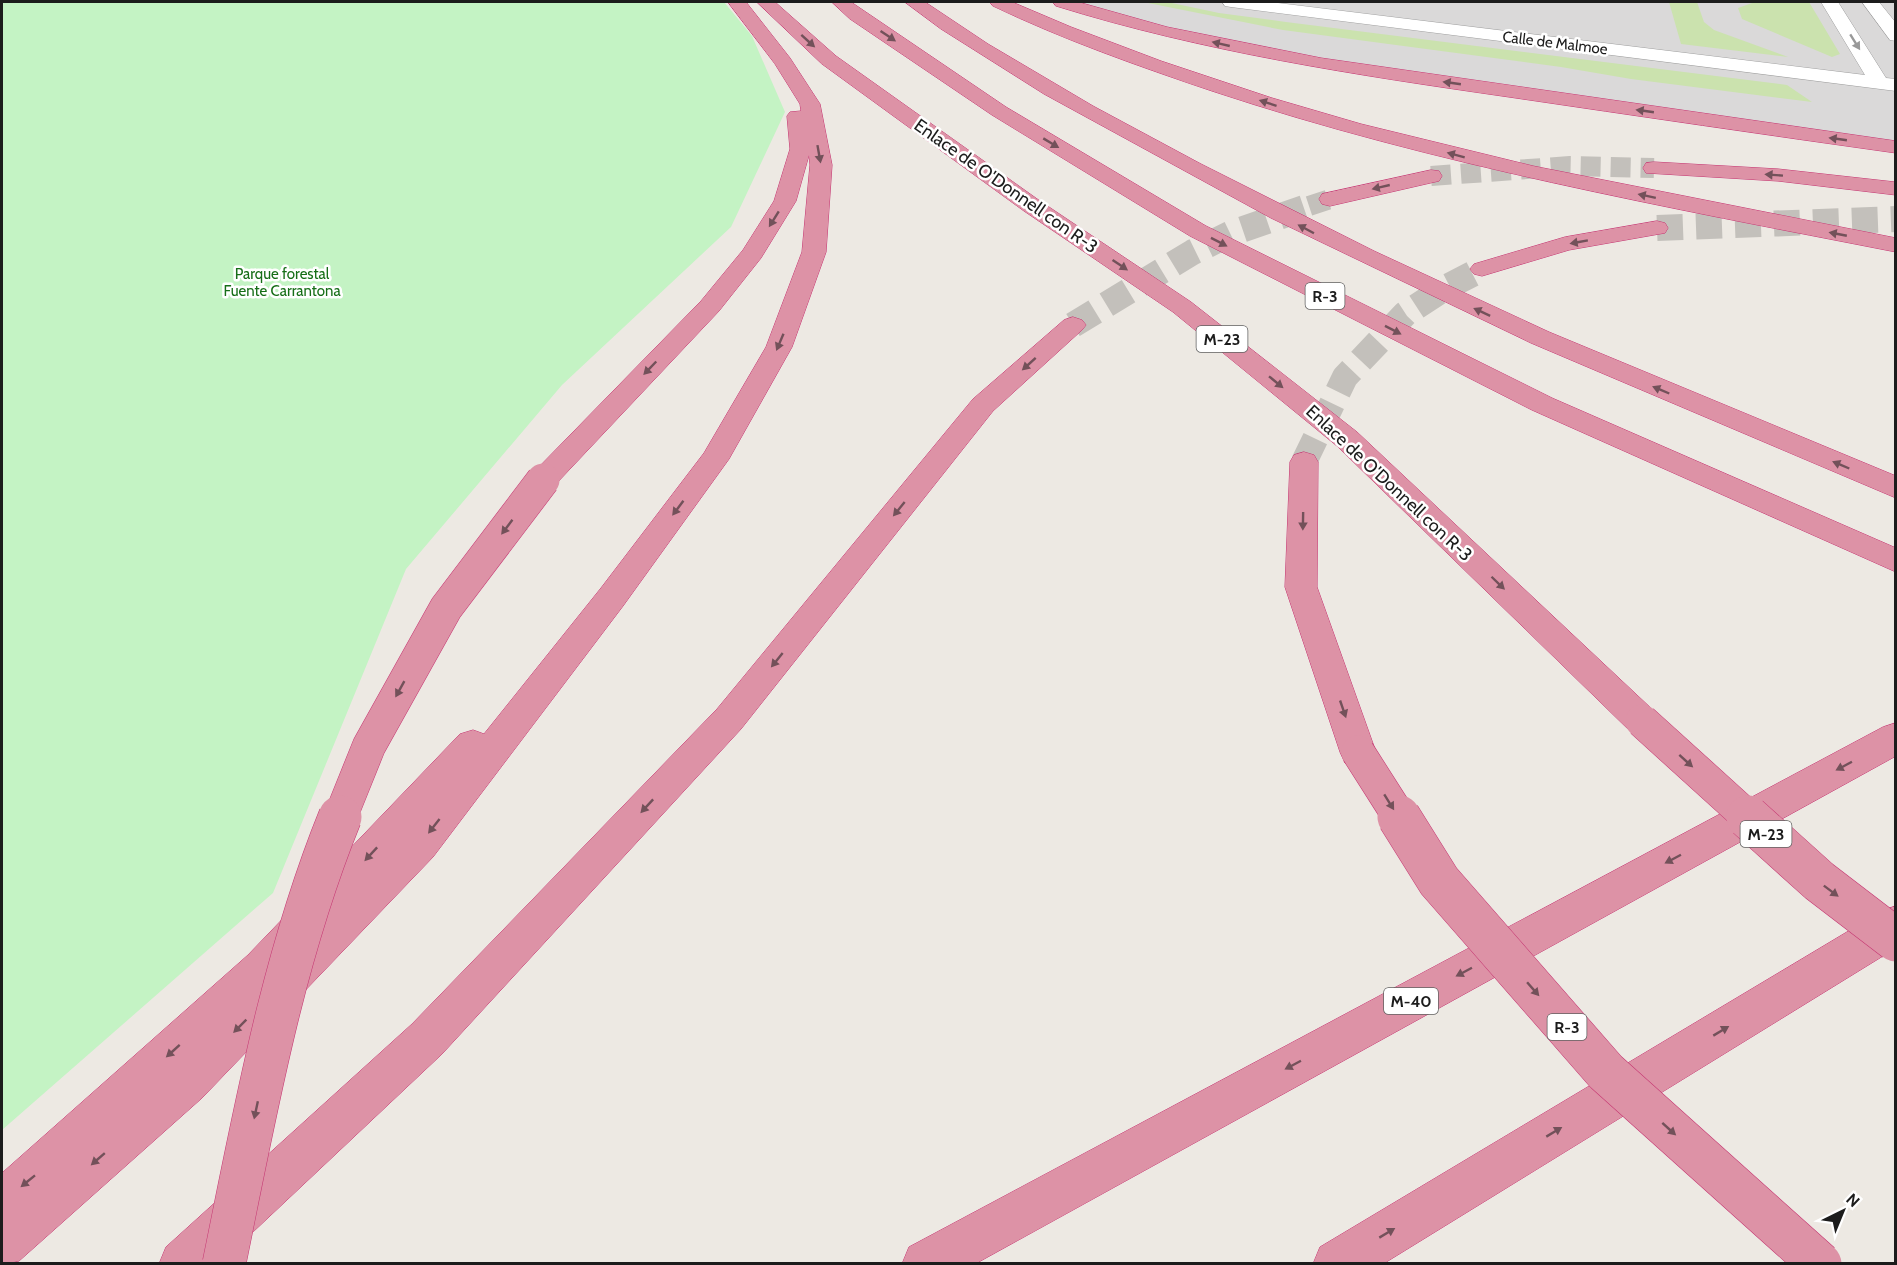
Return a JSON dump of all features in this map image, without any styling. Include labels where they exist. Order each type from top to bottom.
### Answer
[{"type":"highway","points":[[2,1244],[186,1082],[419,845],[612,597],[715,459],[779,347],[814,252],[821,165],[810,104],[783,62],[737,2]]},
{"type":"highway","name":"Enlace de O'Donnell con R-3","points":[[765,2],[829,60],[1032,206],[1182,307],[1347,439],[1642,722],[1819,881],[1896,940]]},
{"type":"highway","name":"R-3","points":[[841,2],[856,15],[999,111],[1198,231],[1542,404],[1896,561]]},
{"type":"highway","points":[[914,2],[984,48],[1125,132],[1316,234],[1570,352],[1895,488]]},
{"type":"highway","points":[[999,2],[1056,27],[1186,76],[1274,106],[1369,132],[1482,162],[1896,245]]},
{"type":"highway","points":[[1062,2],[1149,27],[1228,46],[1340,67],[1896,147]]},
{"type":"highway","points":[[224,1263],[271,1036],[317,874],[369,746],[446,608],[543,480],[710,306],[753,253],[785,201],[800,149],[796,107],[783,62]]},
{"type":"highway","points":[[1654,168],[1778,175],[1894,189]]},
{"type":"highway","points":[[1330,199],[1431,176]]},
{"type":"highway","points":[[1482,269],[1565,244],[1657,228]]},
{"type":"highway","points":[[183,1263],[427,1039],[729,719],[983,405],[1072,325]]},
{"type":"highway","name":"R-3","points":[[1304,462],[1301,587],[1358,752],[1439,881],[1606,1072],[1820,1263]]},
{"type":"highway","points":[[2,1203],[41,1171],[263,969],[612,597]]},
{"type":"highway","name":"M-40","points":[[926,1263],[1896,738]]},
{"type":"highway","points":[[1337,1263],[1896,925]]},
{"type":"street","name":"Calle de Malmoe","points":[[1231,2],[1298,6],[1887,84]]},
{"type":"street","points":[[1830,2],[1887,84]]},
{"type":"street","points":[[1871,2],[1896,36]]},
{"type":"shaded area","points":[[1062,2],[1895,2],[1895,147],[1340,67]]},
{"type":"green space","name":"Parque forestal Fuente Carrantona","points":[[2,2],[724,2],[752,36],[785,112],[731,227],[562,385],[406,569],[273,893],[2,1130]]},
{"type":"green space","points":[[1143,2],[1167,2],[1219,13],[1286,22],[1787,85],[1812,102],[1283,30]]},
{"type":"green space","points":[[1669,2],[1697,2],[1704,22],[1714,30],[1788,57],[1681,44]]},
{"type":"green space","points":[[1755,2],[1809,2],[1840,54],[1832,57],[1742,19],[1738,8]]},
{"type":"tunnel","points":[[1431,176],[1570,166],[1654,168]]},
{"type":"tunnel","points":[[1309,206],[1330,199]]},
{"type":"tunnel","points":[[1073,325],[1193,252],[1232,233],[1313,205]]},
{"type":"tunnel","points":[[1657,228],[1896,219]]},
{"type":"tunnel","points":[[1304,462],[1345,377],[1405,314],[1445,288],[1482,269]]}]
